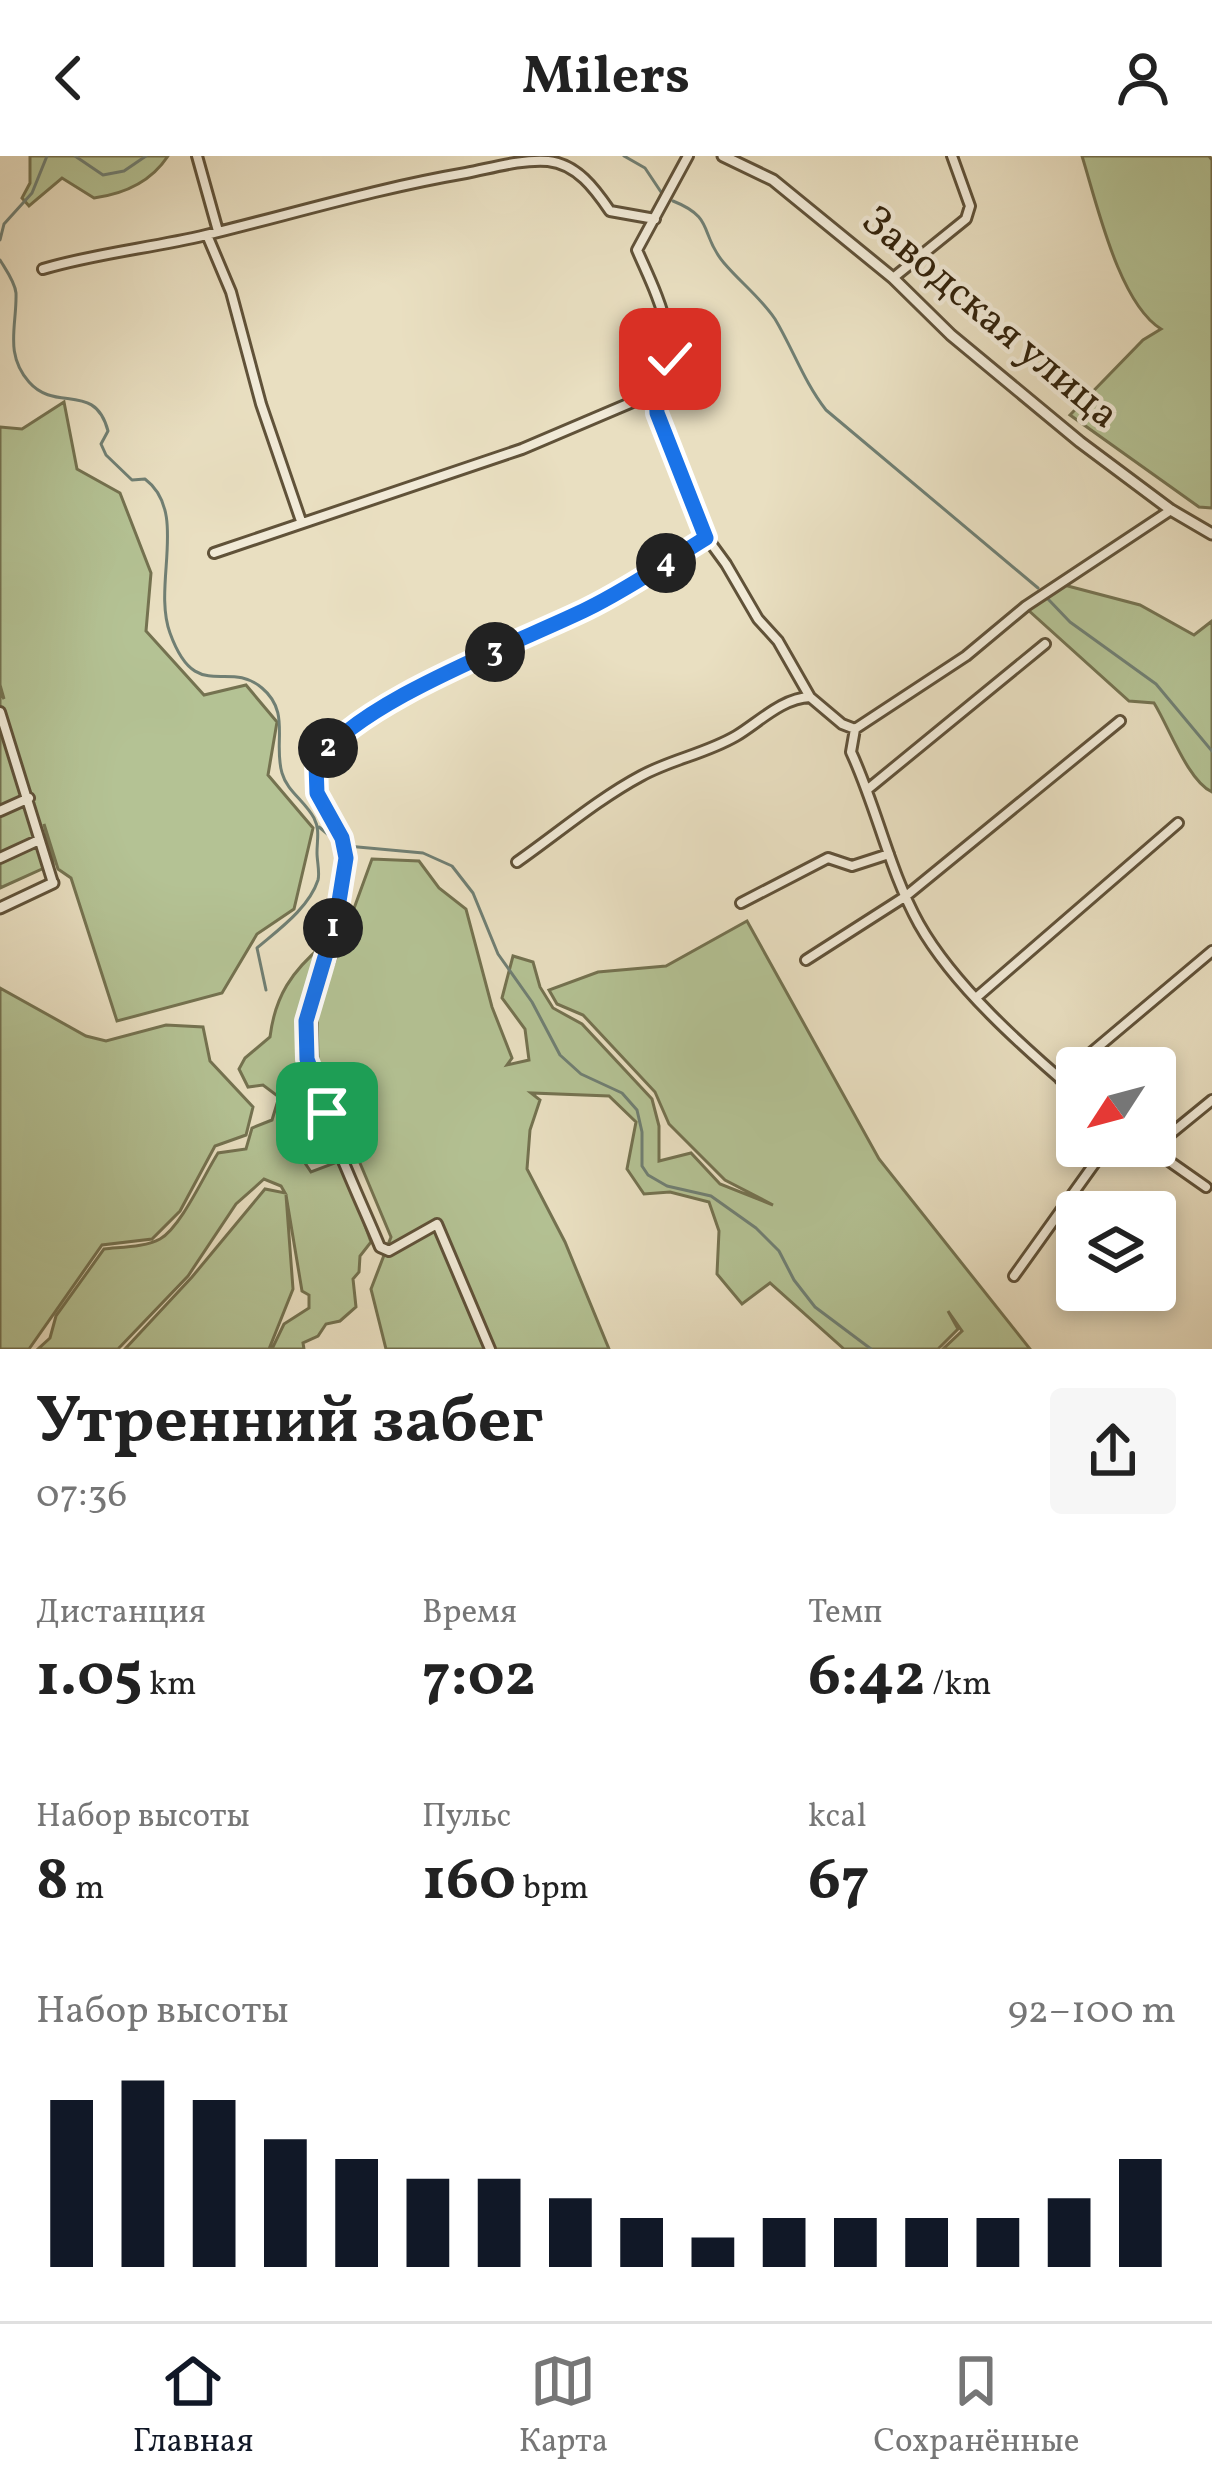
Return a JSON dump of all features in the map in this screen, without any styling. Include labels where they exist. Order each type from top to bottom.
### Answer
[{"type":"street","points":[[197,156],[218,231]]},
{"type":"street","points":[[688,156],[638,250],[668,333],[670,359],[656,392],[657,413],[706,538],[758,619],[778,641],[810,697],[842,724],[855,728]]},
{"type":"street","name":"Заводская улица","points":[[723,156],[773,180],[893,278],[985,364],[1171,510],[1212,534]]},
{"type":"street","points":[[893,278],[966,219],[970,206],[952,156]]},
{"type":"street","points":[[43,268],[207,235],[421,181],[549,159],[583,176],[610,211],[655,220]]},
{"type":"street","points":[[207,235],[231,292],[301,521]]},
{"type":"street","points":[[214,553],[521,449],[656,392]]},
{"type":"street","points":[[1056,1074],[976,997],[920,925],[851,752],[855,728],[967,656],[1026,606],[1171,510]]},
{"type":"street","points":[[490,1349],[437,1224],[389,1251],[380,1246],[310,1072],[306,1021],[336,920],[346,858],[342,838],[314,779],[316,765],[333,743],[407,694],[589,608],[706,538]]},
{"type":"street","points":[[868,789],[1045,644]]},
{"type":"street","points":[[517,862],[635,779],[680,757],[702,753],[769,713],[800,697],[810,697]]},
{"type":"street","points":[[0,712],[53,883],[0,908]]},
{"type":"street","points":[[806,960],[907,896],[1120,721]]},
{"type":"street","points":[[0,756],[13,750]]},
{"type":"street","points":[[0,811],[28,798]]},
{"type":"street","points":[[976,997],[1178,823]]},
{"type":"street","points":[[0,858],[39,840]]},
{"type":"street","points":[[741,903],[828,858],[853,866],[889,854]]},
{"type":"street","points":[[1097,1047],[1212,951]]},
{"type":"street","points":[[1176,1128],[1212,1100]]},
{"type":"street","points":[[1176,1166],[1206,1187]]},
{"type":"street","points":[[1014,1276],[1093,1167]]},
{"type":"green space","points":[[30,156],[168,156],[145,180],[126,190],[94,198],[62,178],[29,206],[22,198],[30,183]]},
{"type":"green space","points":[[1082,156],[1209,156],[1212,160],[1212,508],[1199,507],[1070,415],[1143,340],[1161,329],[1133,298],[1122,275]]},
{"type":"green space","points":[[64,402],[77,469],[120,493],[151,573],[146,631],[204,695],[246,685],[277,722],[268,775],[313,828],[294,909],[257,934],[222,993],[117,1021],[71,878],[58,869],[44,824],[53,864],[0,888],[0,691],[4,699],[0,685],[0,427],[22,429]]},
{"type":"green space","points":[[1064,585],[1140,605],[1194,635],[1212,621],[1212,792],[1187,765],[1154,703],[1129,701],[1027,609]]},
{"type":"green space","points":[[372,859],[419,861],[439,888],[466,909],[492,1007],[512,1058],[507,1065],[529,1060],[525,1029],[502,998],[513,956],[533,962],[553,1008],[582,1024],[652,1099],[659,1126],[659,1161],[691,1153],[720,1184],[773,1205],[725,1180],[669,1124],[655,1092],[583,1015],[557,1004],[549,990],[598,972],[666,966],[747,921],[879,1159],[1030,1349],[943,1349],[962,1331],[948,1311],[958,1329],[938,1349],[844,1349],[770,1283],[742,1304],[717,1274],[719,1231],[709,1202],[670,1192],[644,1194],[627,1169],[636,1122],[609,1096],[531,1093],[540,1100],[530,1130],[527,1169],[565,1242],[609,1349],[386,1349],[371,1289],[391,1237],[318,1063],[317,1010]]},
{"type":"green space","points":[[323,945],[299,1036],[299,1070],[314,1135],[314,1143],[302,1148],[301,1157],[311,1172],[337,1162],[348,1178],[371,1242],[360,1256],[359,1272],[353,1279],[356,1307],[340,1321],[326,1324],[318,1336],[303,1343],[304,1349],[272,1349],[284,1324],[309,1308],[286,1195],[293,1289],[269,1349],[125,1349],[265,1189],[285,1193],[281,1186],[264,1179],[236,1204],[188,1276],[118,1349],[38,1349],[50,1338],[56,1316],[104,1249],[141,1245],[168,1233],[218,1153],[246,1149],[252,1128],[272,1120],[279,1097],[263,1085],[248,1087],[239,1069],[270,1037],[287,985]]},
{"type":"green space","points":[[0,988],[86,1036],[106,1041],[166,1025],[203,1027],[210,1061],[253,1107],[246,1135],[215,1146],[180,1211],[152,1239],[102,1245],[29,1349],[0,1349]]},
{"type":"waterway","points":[[0,240],[4,224],[32,193],[47,156]]},
{"type":"waterway","points":[[75,156],[103,175],[124,171],[146,156]]},
{"type":"waterway","points":[[624,156],[645,168],[661,192]]},
{"type":"waterway","points":[[673,201],[696,214],[716,253],[775,319],[826,410],[1038,588]]},
{"type":"waterway","points":[[0,260],[15,289],[14,350],[21,371],[40,391],[94,407],[108,431],[101,444],[106,455],[132,480],[145,479],[158,493],[168,529],[166,614],[180,655],[201,674],[249,680],[276,707],[282,773],[316,822],[319,874],[300,909],[257,948],[266,990]]},
{"type":"waterway","points":[[1048,599],[1070,622],[1156,684],[1212,751]]},
{"type":"waterway","points":[[319,827],[336,841]]},
{"type":"waterway","points":[[347,846],[423,853],[452,866],[473,893],[498,954],[532,1002],[560,1055],[581,1074],[622,1093],[637,1110],[642,1166],[648,1175],[667,1186],[711,1196],[756,1228],[779,1251],[815,1307],[871,1349]]},
{"type":"route","points":[[327,1113],[307,1059],[306,1021],[328,955],[346,858],[342,838],[317,793],[316,765],[343,734],[407,694],[589,608],[706,538],[657,413],[656,392],[670,359]]}]
